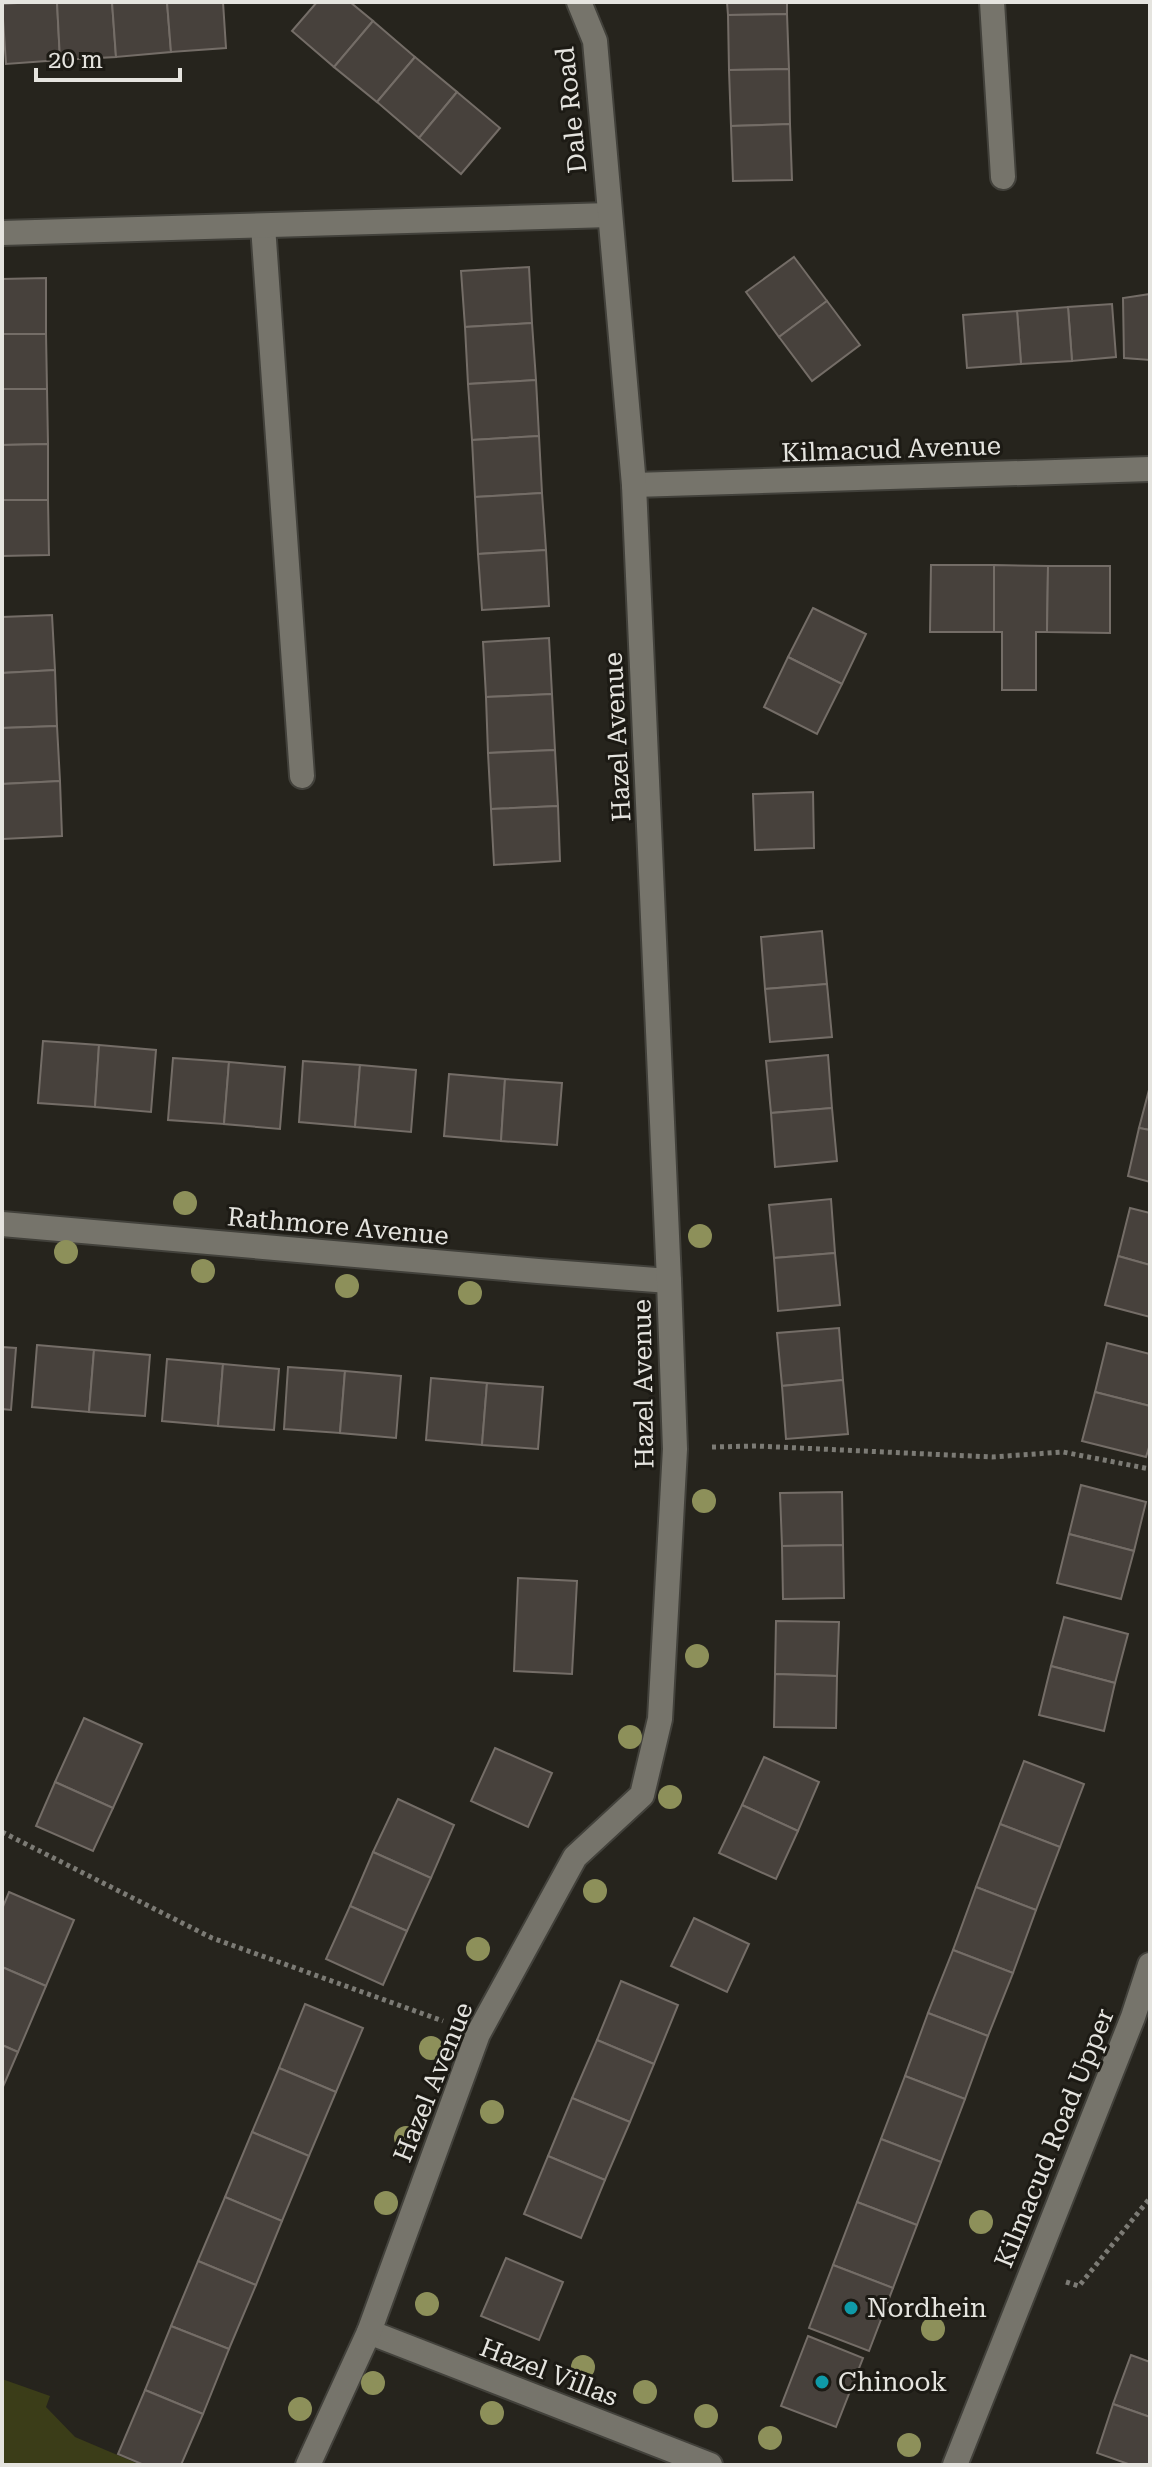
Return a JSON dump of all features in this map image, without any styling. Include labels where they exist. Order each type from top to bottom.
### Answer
[{"type":"street","name":"Dale Road","points":[[579,2],[595,41],[610,215]]},
{"type":"street","points":[[992,2],[1003,177]]},
{"type":"street","points":[[2,233],[610,215]]},
{"type":"street","name":"Hazel Avenue","points":[[308,2465],[369,2332],[478,2034],[575,1857],[642,1795],[660,1719],[675,1449],[634,485],[610,215]]},
{"type":"street","points":[[263,226],[302,776]]},
{"type":"street","name":"Kilmacud Avenue","points":[[634,485],[1150,469]]},
{"type":"street","name":"Rathmore Avenue","points":[[2,1224],[669,1281]]},
{"type":"street","name":"Kilmacud Road Upper","points":[[955,2465],[1032,2270],[1141,2020],[1150,1965]]},
{"type":"street","name":"Hazel Villas","points":[[369,2332],[710,2465]]},
{"type":"path","points":[[675,1449],[756,1446],[992,1457],[1063,1452],[1150,1469]]},
{"type":"path","points":[[2,1832],[212,1938],[478,2034]]},
{"type":"path","points":[[1032,2270],[1079,2286],[1150,2198]]},
{"type":"green space","points":[[2,2379],[50,2396],[46,2407],[75,2437],[141,2465],[2,2465]]},
{"type":"building","points":[[57,2],[60,60],[6,64],[2,4]]},
{"type":"building","points":[[57,2],[112,2],[116,57],[60,60]]},
{"type":"building","points":[[112,2],[167,2],[171,52],[116,57]]},
{"type":"building","points":[[167,2],[223,2],[226,48],[171,52]]},
{"type":"building","points":[[317,2],[350,2],[373,21],[334,67],[292,31]]},
{"type":"building","points":[[727,2],[787,2],[787,14],[728,15]]},
{"type":"building","points":[[787,14],[789,69],[729,70],[728,15]]},
{"type":"building","points":[[373,21],[415,57],[377,102],[334,67]]},
{"type":"building","points":[[415,57],[457,92],[419,138],[377,102]]},
{"type":"building","points":[[789,69],[790,124],[731,126],[729,70]]},
{"type":"building","points":[[457,92],[500,128],[461,174],[419,138]]},
{"type":"building","points":[[790,124],[792,180],[733,181],[731,126]]},
{"type":"building","points":[[794,257],[827,301],[779,337],[746,292]]},
{"type":"building","points":[[529,267],[532,323],[465,327],[461,271]]},
{"type":"building","points":[[46,278],[46,334],[2,334],[2,279]]},
{"type":"building","points":[[1150,294],[1150,360],[1124,358],[1123,298]]},
{"type":"building","points":[[827,301],[860,345],[812,381],[779,337]]},
{"type":"building","points":[[1112,304],[1116,357],[1072,361],[1068,307]]},
{"type":"building","points":[[1068,307],[1072,361],[1021,364],[1017,311]]},
{"type":"building","points":[[1017,311],[1021,364],[967,368],[963,315]]},
{"type":"building","points":[[532,323],[536,380],[468,384],[465,327]]},
{"type":"building","points":[[2,334],[46,334],[47,389],[2,389]]},
{"type":"building","points":[[536,380],[539,436],[472,440],[468,384]]},
{"type":"building","points":[[2,389],[47,389],[48,444],[2,445]]},
{"type":"building","points":[[539,436],[542,493],[475,497],[472,440]]},
{"type":"building","points":[[48,444],[48,500],[2,500],[2,445]]},
{"type":"building","points":[[542,493],[546,550],[478,554],[475,497]]},
{"type":"building","points":[[2,500],[48,500],[49,555],[2,556]]},
{"type":"building","points":[[546,550],[549,606],[482,610],[478,554]]},
{"type":"building","points":[[931,565],[994,565],[994,632],[930,632]]},
{"type":"building","points":[[994,565],[1048,566],[1047,632],[1036,632],[1036,690],[1002,690],[1002,632],[994,632]]},
{"type":"building","points":[[1048,566],[1110,566],[1110,633],[1047,632]]},
{"type":"building","points":[[813,608],[866,634],[842,684],[788,657]]},
{"type":"building","points":[[52,615],[55,670],[2,673],[2,617]]},
{"type":"building","points":[[549,638],[552,694],[486,697],[483,642]]},
{"type":"building","points":[[788,657],[842,684],[817,734],[764,707]]},
{"type":"building","points":[[55,670],[57,726],[2,728],[2,673]]},
{"type":"building","points":[[552,694],[555,750],[488,753],[486,697]]},
{"type":"building","points":[[57,726],[60,781],[2,784],[2,728]]},
{"type":"building","points":[[555,750],[558,806],[491,809],[488,753]]},
{"type":"building","points":[[60,781],[62,836],[3,839],[2,784]]},
{"type":"building","points":[[813,792],[814,848],[755,850],[753,794]]},
{"type":"building","points":[[558,806],[560,861],[494,865],[491,809]]},
{"type":"building","points":[[822,931],[827,984],[765,989],[761,937]]},
{"type":"building","points":[[827,984],[832,1037],[770,1042],[765,989]]},
{"type":"building","points":[[43,1041],[99,1045],[95,1107],[38,1103]]},
{"type":"building","points":[[99,1045],[156,1050],[151,1112],[95,1107]]},
{"type":"building","points":[[828,1055],[832,1108],[771,1113],[766,1061]]},
{"type":"building","points":[[173,1058],[229,1062],[224,1124],[168,1120]]},
{"type":"building","points":[[303,1061],[360,1065],[355,1127],[299,1122]]},
{"type":"building","points":[[229,1062],[285,1067],[280,1129],[224,1124]]},
{"type":"building","points":[[360,1065],[416,1070],[411,1132],[355,1127]]},
{"type":"building","points":[[449,1074],[505,1079],[501,1141],[444,1136]]},
{"type":"building","points":[[505,1079],[562,1083],[557,1145],[501,1141]]},
{"type":"building","points":[[1150,1086],[1150,1130],[1139,1128]]},
{"type":"building","points":[[832,1108],[837,1161],[775,1167],[771,1113]]},
{"type":"building","points":[[1139,1128],[1150,1130],[1150,1182],[1128,1176]]},
{"type":"building","points":[[831,1199],[835,1253],[774,1258],[769,1205]]},
{"type":"building","points":[[1130,1208],[1150,1213],[1150,1265],[1118,1256]]},
{"type":"building","points":[[835,1253],[840,1305],[778,1311],[774,1258]]},
{"type":"building","points":[[1118,1256],[1150,1265],[1150,1317],[1105,1305]]},
{"type":"building","points":[[839,1328],[843,1380],[782,1386],[777,1333]]},
{"type":"building","points":[[1107,1343],[1150,1354],[1150,1406],[1095,1392]]},
{"type":"building","points":[[37,1345],[94,1350],[89,1412],[32,1407]]},
{"type":"building","points":[[2,1347],[16,1348],[11,1410],[2,1409]]},
{"type":"building","points":[[94,1350],[150,1355],[145,1416],[89,1412]]},
{"type":"building","points":[[167,1359],[223,1364],[218,1426],[162,1421]]},
{"type":"building","points":[[223,1364],[279,1369],[274,1430],[218,1426]]},
{"type":"building","points":[[288,1367],[345,1371],[340,1433],[284,1429]]},
{"type":"building","points":[[345,1371],[401,1376],[396,1438],[340,1433]]},
{"type":"building","points":[[431,1378],[487,1383],[482,1445],[426,1440]]},
{"type":"building","points":[[843,1380],[848,1434],[786,1439],[782,1386]]},
{"type":"building","points":[[487,1383],[543,1387],[538,1449],[482,1445]]},
{"type":"building","points":[[1095,1392],[1150,1406],[1150,1444],[1146,1457],[1082,1441]]},
{"type":"building","points":[[1081,1485],[1146,1502],[1134,1551],[1069,1534]]},
{"type":"building","points":[[842,1492],[843,1545],[782,1546],[780,1493]]},
{"type":"building","points":[[1069,1534],[1134,1551],[1121,1599],[1057,1583]]},
{"type":"building","points":[[843,1545],[844,1598],[783,1599],[782,1546]]},
{"type":"building","points":[[518,1578],[577,1581],[572,1674],[514,1671]]},
{"type":"building","points":[[1064,1617],[1128,1634],[1115,1683],[1051,1666]]},
{"type":"building","points":[[776,1621],[839,1622],[837,1676],[775,1674]]},
{"type":"building","points":[[1051,1666],[1115,1683],[1104,1731],[1039,1715]]},
{"type":"building","points":[[775,1674],[837,1676],[836,1728],[774,1727]]},
{"type":"building","points":[[84,1718],[142,1744],[113,1808],[55,1782]]},
{"type":"building","points":[[495,1748],[552,1773],[528,1827],[471,1801]]},
{"type":"building","points":[[764,1757],[819,1782],[798,1831],[742,1805]]},
{"type":"building","points":[[1024,1761],[1084,1784],[1060,1847],[1000,1824]]},
{"type":"building","points":[[55,1782],[113,1808],[93,1851],[36,1826]]},
{"type":"building","points":[[398,1799],[454,1825],[431,1878],[373,1852]]},
{"type":"building","points":[[742,1805],[798,1831],[776,1879],[719,1853]]},
{"type":"building","points":[[1000,1824],[1060,1847],[1036,1910],[976,1887]]},
{"type":"building","points":[[373,1852],[431,1878],[407,1931],[350,1906]]},
{"type":"building","points":[[976,1887],[1036,1910],[1013,1973],[953,1950]]},
{"type":"building","points":[[9,1892],[74,1920],[46,1986],[2,1967],[2,1909]]},
{"type":"building","points":[[350,1906],[407,1931],[383,1985],[326,1959]]},
{"type":"building","points":[[694,1918],[749,1944],[727,1992],[671,1966]]},
{"type":"building","points":[[953,1950],[1013,1973],[988,2036],[928,2013]]},
{"type":"building","points":[[2,1967],[46,1986],[18,2052],[2,2045]]},
{"type":"building","points":[[621,1981],[678,2005],[654,2064],[597,2040]]},
{"type":"building","points":[[305,2004],[363,2028],[336,2092],[279,2068]]},
{"type":"building","points":[[928,2013],[988,2036],[965,2099],[905,2076]]},
{"type":"building","points":[[597,2040],[654,2064],[630,2122],[572,2098]]},
{"type":"building","points":[[2,2045],[18,2052],[2,2089]]},
{"type":"building","points":[[279,2068],[336,2092],[309,2156],[252,2132]]},
{"type":"building","points":[[905,2076],[965,2099],[941,2162],[881,2139]]},
{"type":"building","points":[[572,2098],[630,2122],[605,2180],[548,2156]]},
{"type":"building","points":[[252,2132],[309,2156],[282,2221],[225,2197]]},
{"type":"building","points":[[881,2139],[941,2162],[917,2225],[857,2202]]},
{"type":"building","points":[[548,2156],[605,2180],[581,2238],[524,2214]]},
{"type":"building","points":[[225,2197],[282,2221],[256,2285],[198,2261]]},
{"type":"building","points":[[857,2202],[917,2225],[893,2288],[833,2265]]},
{"type":"building","points":[[506,2258],[563,2282],[539,2340],[481,2316]]},
{"type":"building","points":[[198,2261],[256,2285],[229,2349],[171,2326]]},
{"type":"building","name":"Nordhein","points":[[833,2265],[893,2288],[869,2351],[809,2328]]},
{"type":"building","points":[[171,2326],[229,2349],[203,2414],[145,2390]]},
{"type":"building","name":"Chinook","points":[[808,2336],[863,2358],[836,2427],[781,2406]]},
{"type":"building","points":[[1131,2355],[1150,2362],[1150,2417],[1113,2404]]},
{"type":"building","points":[[145,2390],[203,2414],[181,2465],[144,2465],[118,2454]]},
{"type":"building","points":[[1113,2404],[1150,2417],[1150,2465],[1131,2465],[1097,2453]]},
{"type":"place","name":"Nordhein","points":[[851,2308]]},
{"type":"place","name":"Chinook","points":[[822,2382]]}]
